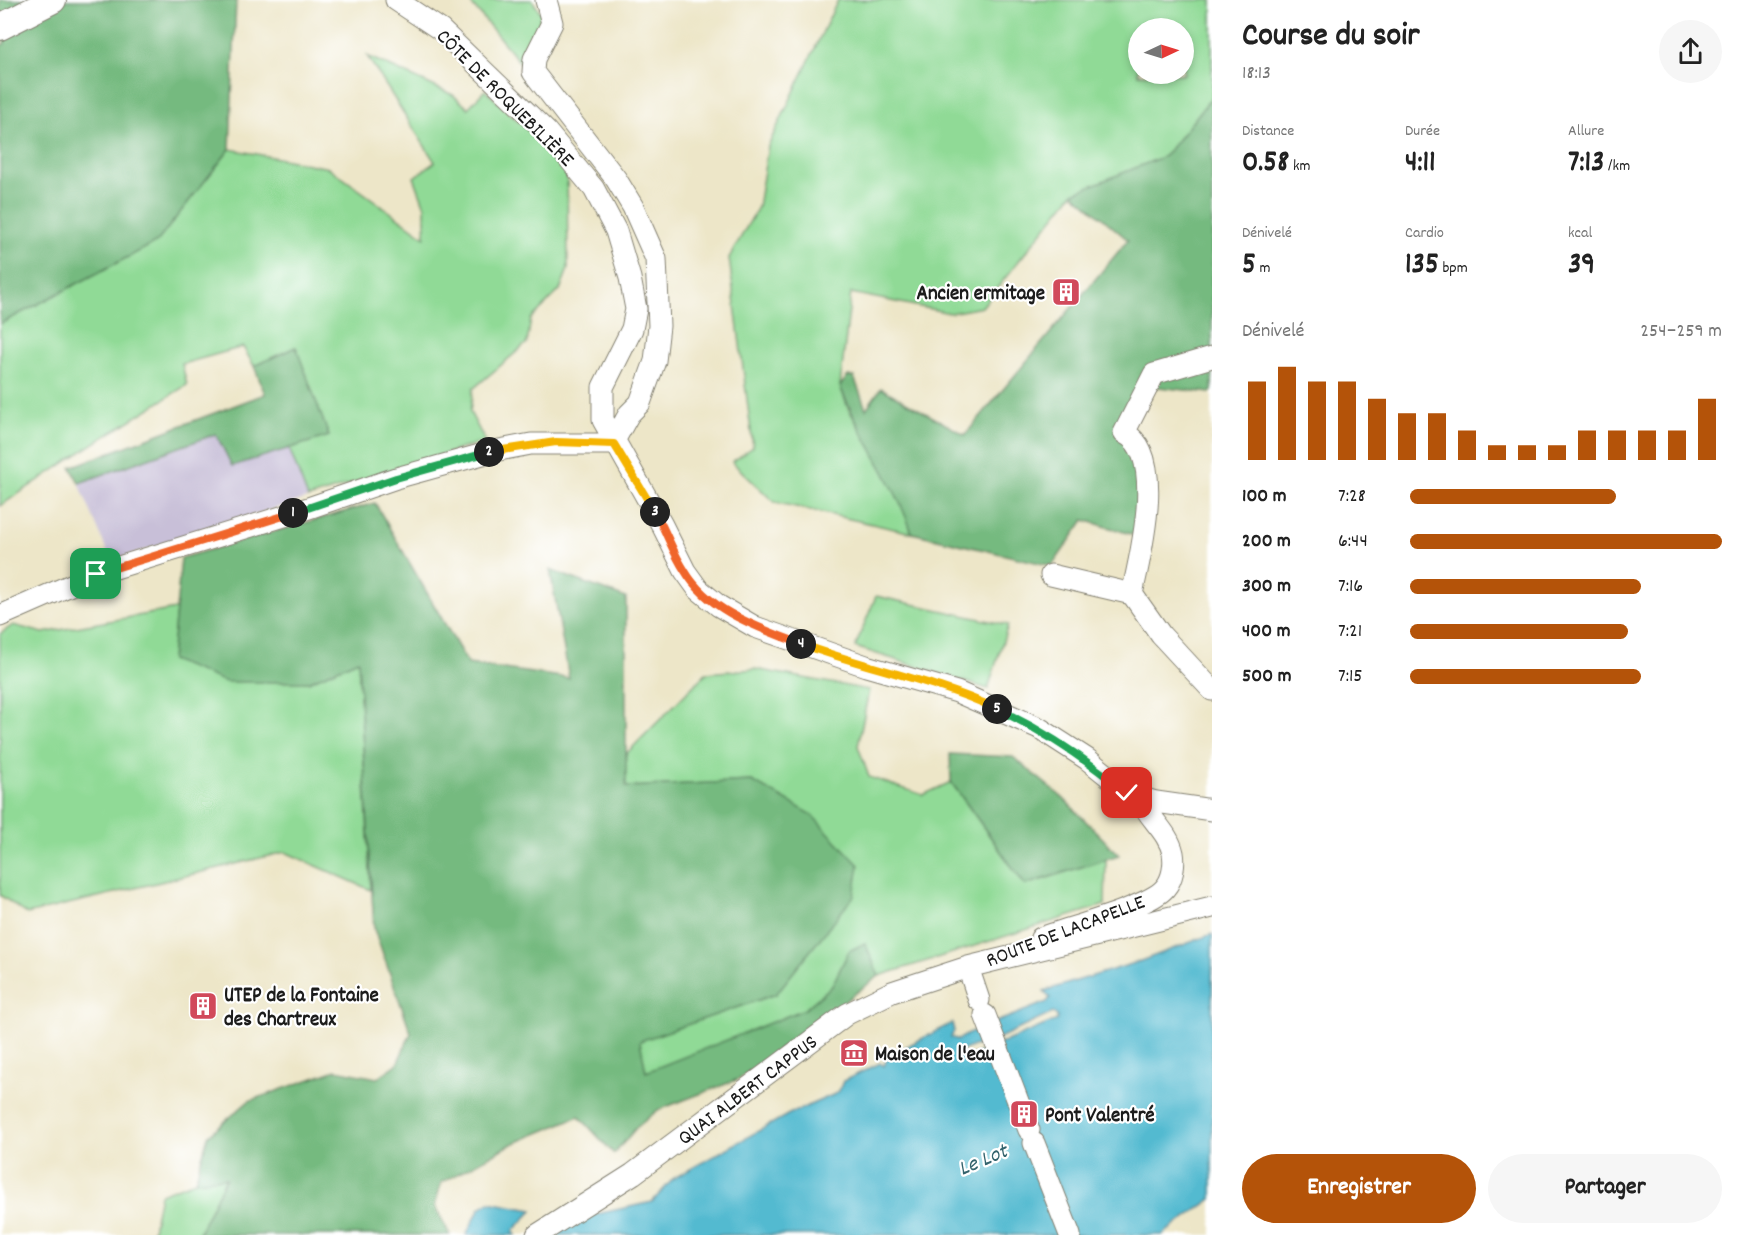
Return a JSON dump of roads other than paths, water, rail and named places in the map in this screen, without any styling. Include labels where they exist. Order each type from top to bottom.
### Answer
[{"type":"main road","points":[[0,12],[24,0]]},
{"type":"main road","points":[[0,27],[53,0]]},
{"type":"street","name":"CÔTE DE ROQUEBILIÈRE","points":[[396,0],[441,30],[546,131],[594,189],[616,231],[630,278],[636,309],[632,328],[603,387],[603,420],[614,442]]},
{"type":"street","points":[[0,616],[96,574],[407,475],[494,451],[531,444],[614,442],[628,414],[640,403],[655,361],[659,326],[656,259],[633,207],[616,179],[533,72],[534,59],[552,23],[546,0]]},
{"type":"street","points":[[1132,594],[1146,527],[1146,472],[1138,443],[1124,433],[1154,374],[1212,357]]},
{"type":"street","points":[[603,420],[628,414]]},
{"type":"street","name":"ROUTE DE LACAPELLE","points":[[614,442],[646,496],[685,572],[698,589],[719,606],[755,627],[809,647],[957,692],[994,707],[1041,730],[1087,759],[1127,793],[1140,798],[1212,810]]},
{"type":"street","points":[[1051,575],[1132,594],[1161,635],[1212,690]]},
{"type":"street","name":"ROUTE DE LACAPELLE","points":[[968,967],[1145,901],[1166,888],[1172,876],[1173,852],[1168,839],[1143,807],[1140,798]]},
{"type":"street","points":[[1070,1235],[968,967],[1212,908]]},
{"type":"street","name":"QUAI ALBERT CAPPUS","points":[[537,1235],[633,1174],[847,1014],[892,992],[968,967]]},
{"type":"water","name":"Le Lot","points":[[1212,934],[1212,1199],[1162,1235],[548,1235],[574,1219],[652,1202],[674,1178],[789,1114],[835,1094],[839,1091],[843,1081],[880,1063],[884,1066],[888,1056],[952,1023],[954,1031],[951,1037],[958,1040],[973,1031],[1047,1002],[1050,998],[1044,991],[1138,962]],"holes":[[[1053,1013],[1057,1016],[1057,1020],[966,1058],[961,1057],[961,1051],[976,1045],[980,1047]]]},
{"type":"water","points":[[489,1202],[533,1210],[513,1231],[516,1235],[466,1235],[480,1208]]},
{"type":"place","name":"Ancien ermitage","points":[[1066,292]]},
{"type":"place","name":"UTEP de la Fontaine des Chartreux","points":[[203,1006]]},
{"type":"place","name":"Maison de l'eau","points":[[854,1053]]},
{"type":"place","name":"Pont Valentré","points":[[1024,1114]]}]
